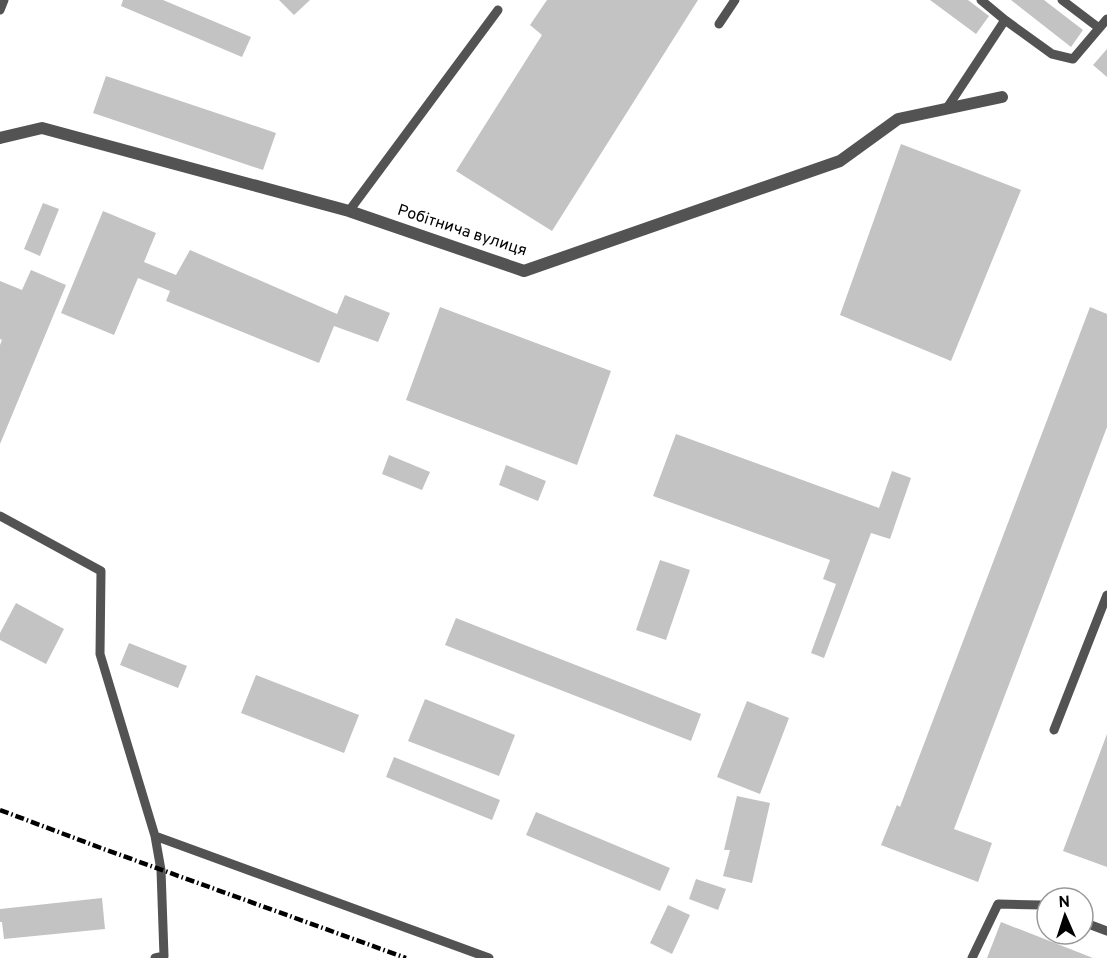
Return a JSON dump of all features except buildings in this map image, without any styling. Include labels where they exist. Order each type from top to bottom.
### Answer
[{"type":"street","name":"Робітнича вулиця","points":[[0,138],[42,128],[349,211],[524,271],[840,161],[898,118],[1002,97]]},
{"type":"lane","points":[[0,10],[4,0]]},
{"type":"lane","points":[[719,24],[735,0]]},
{"type":"lane","points":[[981,0],[1005,21],[1052,54],[1073,59],[1107,19]]},
{"type":"lane","points":[[1062,0],[1099,28]]},
{"type":"lane","points":[[349,211],[498,10]]},
{"type":"lane","points":[[947,108],[1005,21]]},
{"type":"lane","points":[[0,516],[101,571],[100,654],[154,836],[161,870],[164,956],[155,958]]},
{"type":"lane","points":[[1054,729],[1107,596]]},
{"type":"lane","points":[[154,836],[489,958]]},
{"type":"lane","points":[[972,958],[998,904],[1035,905]]},
{"type":"railway","points":[[0,810],[406,958]]}]
